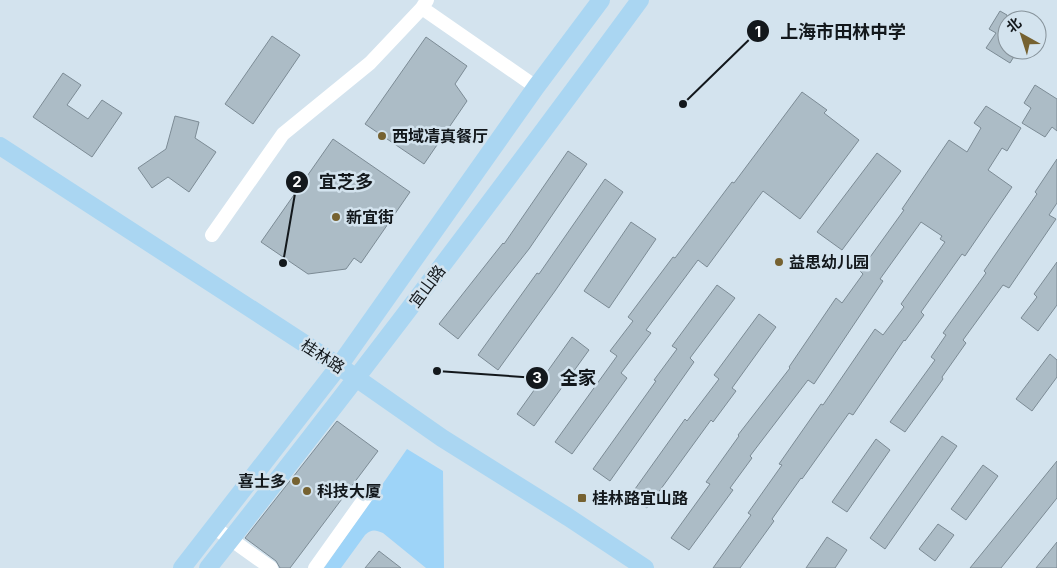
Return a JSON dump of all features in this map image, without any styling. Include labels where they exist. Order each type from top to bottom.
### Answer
[{"type":"main road","name":"宜山路","points":[[182,568],[340,366],[536,87],[601,0]]},
{"type":"main road","name":"宜山路","points":[[208,568],[357,378],[533,146],[640,0]]},
{"type":"main road","name":"桂林路","points":[[0,146],[340,366],[442,438],[645,568]]},
{"type":"lane","points":[[212,235],[283,134],[370,63],[424,4],[536,87]]},
{"type":"lane","points":[[315,568],[370,491]]},
{"type":"lane","points":[[214,528],[270,568]]},
{"type":"shaded area","points":[[407,449],[443,471],[444,568],[426,568],[383,533],[374,531],[365,535],[341,568],[324,568]]},
{"type":"building","points":[[997,16],[997,55],[986,48],[996,33],[989,29]]},
{"type":"building","points":[[272,36],[300,55],[253,124],[225,104]]},
{"type":"building","points":[[426,37],[467,66],[455,84],[467,101],[424,164],[365,124]]},
{"type":"building","points":[[63,73],[81,85],[67,105],[88,119],[102,100],[122,113],[92,157],[33,117]]},
{"type":"building","points":[[1035,85],[1057,99],[1057,131],[1052,127],[1045,137],[1022,123],[1031,108],[1024,103]]},
{"type":"building","points":[[802,92],[827,110],[824,113],[859,140],[800,219],[763,191],[707,267],[698,260],[646,330],[651,333],[621,373],[627,378],[572,454],[555,442],[617,356],[610,351],[633,321],[628,317],[732,182],[734,183]]},
{"type":"building","points":[[986,106],[1021,128],[1007,151],[1002,148],[988,170],[1012,187],[965,256],[962,254],[921,312],[924,315],[904,340],[853,415],[849,413],[772,519],[774,521],[740,568],[713,568],[751,515],[748,513],[782,465],[779,464],[821,404],[823,405],[875,329],[883,335],[904,307],[901,304],[945,242],[940,239],[942,236],[921,222],[880,279],[883,281],[814,384],[808,380],[750,456],[752,458],[730,488],[733,490],[689,550],[671,538],[710,484],[706,482],[738,435],[790,368],[836,298],[842,303],[863,274],[860,271],[904,210],[902,209],[949,140],[967,152],[981,128],[974,123]]},
{"type":"building","points":[[175,116],[199,122],[195,138],[216,152],[189,192],[168,177],[152,188],[138,168],[166,149]]},
{"type":"building","name":"新宜街","points":[[333,139],[410,192],[361,263],[354,258],[346,269],[308,274],[261,242]]},
{"type":"building","points":[[568,151],[587,164],[529,249],[458,339],[439,324],[504,244]]},
{"type":"building","points":[[877,153],[901,171],[842,250],[817,232]]},
{"type":"building","points":[[1057,159],[1057,203],[1049,215],[1056,219],[1009,288],[1003,285],[963,340],[966,343],[905,432],[890,422],[935,360],[931,357],[946,335],[943,333],[986,273],[984,271],[1037,194],[1035,192]]},
{"type":"building","points":[[605,179],[623,192],[498,370],[478,355],[537,273],[539,274]]},
{"type":"building","points":[[631,222],[656,239],[609,308],[584,291]]},
{"type":"building","points":[[1057,262],[1057,305],[1038,331],[1021,318],[1037,297],[1034,294]]},
{"type":"building","points":[[717,285],[735,298],[690,358],[694,362],[610,481],[593,469],[677,349],[672,346]]},
{"type":"building","points":[[759,314],[776,327],[732,388],[736,391],[713,422],[711,420],[647,508],[630,496],[685,419],[687,421],[719,379],[714,375]]},
{"type":"building","points":[[572,337],[589,350],[534,426],[517,414]]},
{"type":"building","points":[[1050,354],[1057,360],[1057,377],[1032,411],[1016,399]]},
{"type":"building","name":"科技大厦","points":[[337,421],[378,451],[290,568],[280,568],[276,561],[245,538]]},
{"type":"building","points":[[942,436],[957,446],[885,549],[870,538]]},
{"type":"building","points":[[876,439],[890,450],[847,512],[832,502]]},
{"type":"building","points":[[1057,461],[1057,498],[1001,568],[970,568]]},
{"type":"building","points":[[983,465],[998,476],[966,520],[951,509]]},
{"type":"building","points":[[938,524],[954,535],[935,561],[919,549]]},
{"type":"building","points":[[827,537],[847,550],[835,568],[806,568]]},
{"type":"building","points":[[1057,542],[1057,568],[1036,568]]},
{"type":"building","points":[[379,551],[401,568],[365,568]]},
{"type":"place","name":"上海市田林中学","points":[[683,104]]},
{"type":"place","name":"西域凊真餐厅","points":[[382,136]]},
{"type":"place","name":"新宜街","points":[[336,217]]},
{"type":"place","name":"益思幼儿园","points":[[779,262]]},
{"type":"place","name":"宜芝多","points":[[283,263]]},
{"type":"place","name":"全家","points":[[437,371]]},
{"type":"place","name":"喜士多","points":[[296,481]]},
{"type":"place","name":"科技大厦","points":[[307,491]]},
{"type":"place","name":"桂林路宜山路","points":[[582,498]]}]
